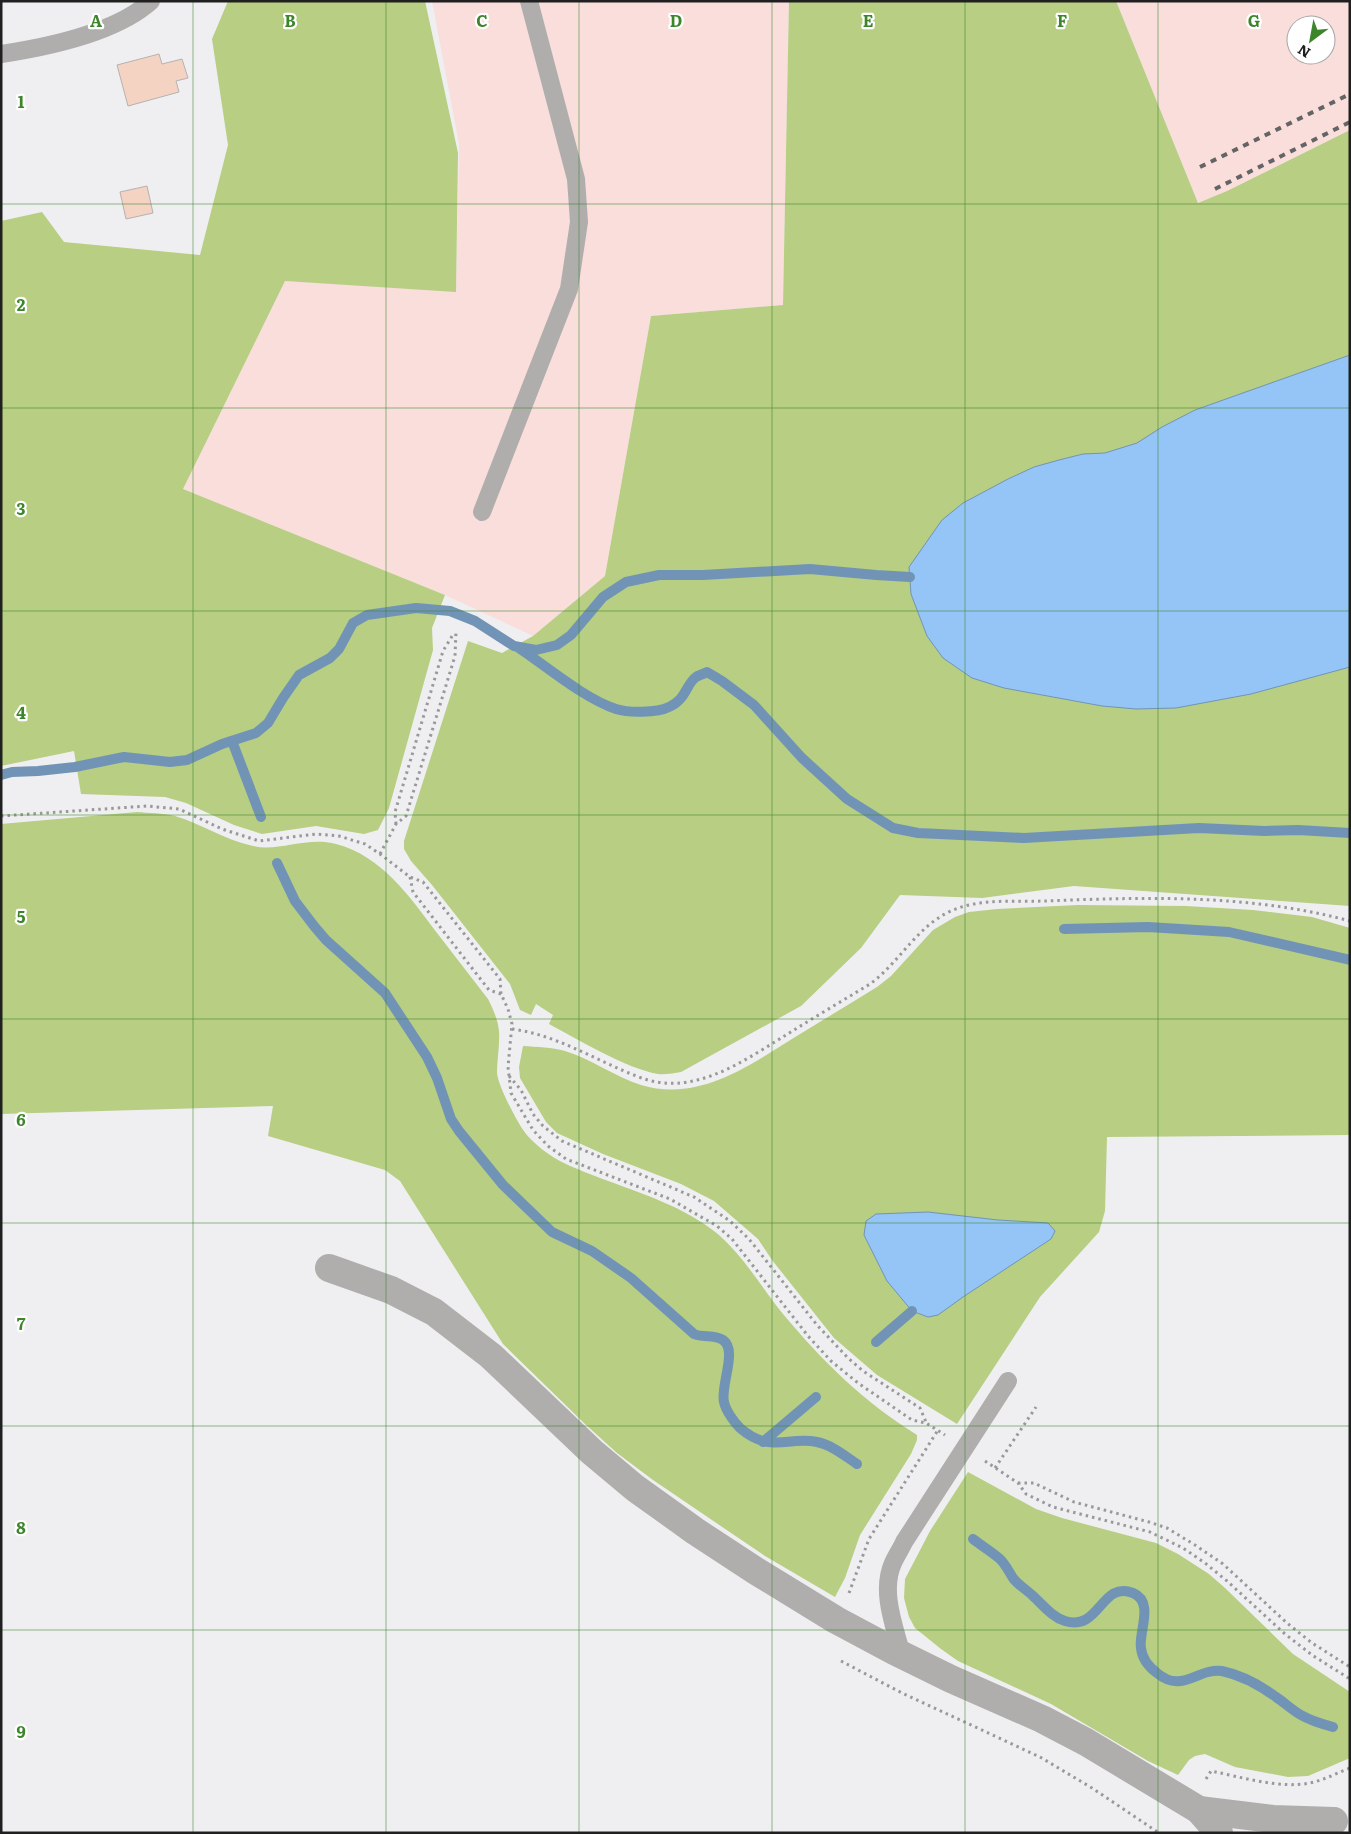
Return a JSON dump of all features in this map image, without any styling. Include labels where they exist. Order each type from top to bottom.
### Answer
[{"type":"street","points":[[329,1268],[391,1290],[434,1312],[491,1356],[592,1452],[635,1488],[695,1531],[756,1571],[836,1620],[902,1656],[1042,1719],[1086,1742],[1199,1810],[1219,1833]]},
{"type":"street","points":[[1199,1810],[1273,1819],[1336,1820]]},
{"type":"lane","points":[[1,54],[65,42],[94,32],[121,20],[151,1]]},
{"type":"lane","points":[[482,512],[569,289],[579,222],[576,180],[529,1]]},
{"type":"lane","points":[[902,1656],[888,1598],[888,1582],[892,1564],[904,1542],[1008,1381]]},
{"type":"path","points":[[380,854],[396,824],[406,816],[455,656],[456,631],[443,651],[395,812],[396,824]]},
{"type":"path","points":[[1,816],[147,806],[179,809],[222,829],[259,841],[316,834],[339,836],[365,844],[410,877],[423,882],[500,979],[501,994],[508,1009],[512,1030],[508,1066],[511,1092],[533,1130],[548,1146],[566,1159],[670,1199],[717,1226],[732,1239],[808,1336],[831,1361],[858,1384],[912,1420],[926,1422],[938,1430],[869,1539],[846,1600]]},
{"type":"path","points":[[410,877],[413,892],[489,990],[501,994]]},
{"type":"path","points":[[512,1030],[529,1032],[550,1038],[641,1078],[661,1083],[695,1081],[730,1069],[870,984],[940,916],[972,905],[1079,899],[1208,900],[1288,907],[1350,921]]},
{"type":"path","points":[[508,1076],[521,1090],[533,1114],[543,1126],[562,1141],[694,1197],[730,1220],[749,1239],[804,1309],[843,1353],[863,1371],[920,1408],[926,1422]]},
{"type":"path","points":[[995,1468],[1036,1407]]},
{"type":"path","points":[[979,1458],[1018,1483],[1026,1494],[1053,1507],[1150,1532],[1183,1548],[1227,1581],[1285,1634],[1312,1655],[1350,1679]]},
{"type":"path","points":[[1018,1483],[1034,1483],[1074,1502],[1167,1528],[1223,1564],[1287,1623],[1312,1643],[1350,1667]]},
{"type":"path","points":[[838,1658],[902,1693],[1040,1757],[1092,1788],[1159,1833]]},
{"type":"path","points":[[1211,1772],[1252,1780],[1291,1784],[1310,1783],[1350,1768]]},
{"type":"shaded area","points":[[432,1],[789,1],[783,305],[651,316],[605,576],[533,636],[445,595],[183,489],[285,281],[456,291],[459,144]]},
{"type":"shaded area","points":[[1116,1],[1350,1],[1350,130],[1227,191],[1198,203]]},
{"type":"green space","points":[[228,1],[425,1],[458,153],[456,292],[285,281],[183,489],[445,595],[432,628],[433,650],[389,808],[378,830],[364,834],[316,826],[262,834],[234,825],[186,803],[165,797],[81,794],[74,751],[1,766],[1,221],[42,212],[64,242],[200,255],[228,145],[212,39]]},
{"type":"green space","points":[[789,1],[1116,1],[1198,203],[1227,191],[1350,130],[1350,906],[1074,886],[982,898],[900,895],[861,948],[801,1006],[681,1072],[658,1074],[617,1060],[549,1024],[553,1015],[536,1004],[531,1015],[520,1010],[510,984],[411,861],[404,849],[404,841],[468,641],[502,653],[533,636],[605,576],[651,316],[783,305]]},
{"type":"green space","points":[[137,812],[175,816],[233,840],[253,846],[273,847],[314,842],[336,844],[367,858],[381,868],[405,892],[488,999],[499,1031],[498,1079],[518,1122],[534,1143],[560,1161],[647,1195],[692,1216],[706,1225],[719,1235],[745,1263],[783,1314],[829,1365],[879,1409],[917,1435],[917,1440],[911,1454],[860,1535],[845,1578],[835,1597],[765,1556],[653,1480],[617,1453],[585,1424],[503,1344],[400,1181],[385,1170],[268,1136],[273,1106],[1,1114],[1,824]]},
{"type":"green space","points":[[1078,905],[1186,906],[1253,910],[1312,917],[1350,928],[1350,1135],[1107,1137],[1105,1211],[1099,1232],[1040,1297],[957,1424],[877,1375],[834,1338],[772,1260],[758,1239],[714,1201],[681,1184],[603,1154],[557,1133],[546,1122],[520,1078],[519,1067],[523,1046],[565,1051],[641,1085],[662,1089],[682,1089],[702,1085],[721,1079],[757,1060],[877,987],[891,976],[933,930],[955,917],[969,912],[997,909]]},
{"type":"green space","points":[[968,1472],[1036,1509],[1062,1518],[1156,1543],[1178,1554],[1209,1574],[1293,1654],[1350,1692],[1350,1758],[1308,1776],[1288,1777],[1235,1767],[1205,1754],[1195,1756],[1189,1760],[1178,1775],[1148,1761],[1051,1704],[958,1661],[941,1649],[915,1628],[909,1617],[904,1598],[905,1579],[930,1531]]},
{"type":"water","points":[[1350,355],[1350,667],[1251,694],[1176,708],[1136,709],[1102,706],[1004,688],[972,678],[943,658],[927,636],[911,594],[909,567],[942,520],[963,503],[1034,467],[1083,454],[1105,453],[1137,443],[1162,427],[1195,410]]},
{"type":"water","points":[[928,1212],[998,1220],[1048,1223],[1055,1231],[1051,1239],[938,1315],[928,1317],[912,1311],[887,1281],[864,1235],[866,1221],[876,1214]]},
{"type":"building","points":[[159,54],[162,64],[182,59],[188,78],[176,81],[179,92],[128,106],[117,65]]},
{"type":"building","points":[[147,186],[153,213],[126,219],[120,192]]},
{"type":"waterway","points":[[1,775],[12,772],[75,767],[124,757],[170,762],[187,760],[222,744],[256,733],[268,723],[299,675],[330,658],[339,649],[353,623],[367,615],[416,608],[450,611],[475,621],[514,646],[536,650],[557,645],[571,635],[603,597],[626,582],[659,575],[703,575],[810,569],[910,577]]},
{"type":"waterway","points":[[519,648],[592,698],[616,709],[628,711],[642,712],[669,707],[679,700],[697,676],[707,672],[754,705],[802,758],[847,799],[893,828],[918,833],[1024,838],[1199,828],[1350,833]]},
{"type":"waterway","points":[[232,741],[261,817]]},
{"type":"waterway","points":[[277,863],[295,901],[314,926],[326,940],[385,993],[427,1057],[437,1078],[451,1119],[503,1185],[552,1232],[592,1251],[631,1278],[694,1334],[716,1337],[723,1340],[729,1352],[723,1395],[724,1402],[730,1416],[740,1428],[751,1436],[770,1442],[806,1441],[823,1443],[857,1464]]},
{"type":"waterway","points":[[1064,929],[1148,927],[1229,932],[1350,960]]},
{"type":"waterway","points":[[876,1342],[912,1311]]},
{"type":"waterway","points":[[763,1442],[816,1397]]},
{"type":"waterway","points":[[973,1539],[1000,1559],[1015,1581],[1056,1617],[1065,1621],[1077,1622],[1086,1619],[1114,1593],[1122,1591],[1133,1593],[1140,1597],[1144,1610],[1141,1642],[1143,1656],[1151,1668],[1166,1679],[1182,1681],[1213,1671],[1229,1673],[1257,1685],[1305,1717],[1333,1727]]},
{"type":"railway","points":[[1200,167],[1350,94]]},
{"type":"railway","points":[[1215,189],[1350,122]]}]
